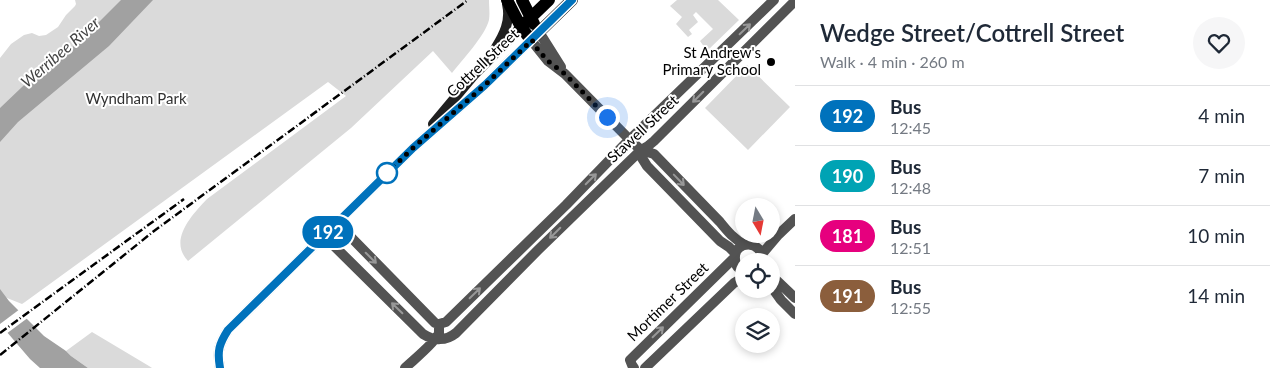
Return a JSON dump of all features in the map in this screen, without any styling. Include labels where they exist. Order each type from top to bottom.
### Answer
[{"type":"main road","points":[[507,0],[535,36]]},
{"type":"main road","points":[[522,0],[526,22]]},
{"type":"main road","name":"Cottrell Street","points":[[526,22],[549,0]]},
{"type":"main road","name":"Cottrell Street","points":[[535,36],[572,0]]},
{"type":"street","points":[[490,59],[500,41],[508,20],[507,0]]},
{"type":"street","name":"Stawell Street","points":[[404,368],[434,339],[439,331],[439,324],[446,322],[530,241],[630,140],[774,0]]},
{"type":"street","name":"Stawell Street","points":[[434,339],[448,338],[456,333],[538,250],[641,150],[654,141],[795,1]]},
{"type":"street","name":"Cottrell Street","points":[[413,148],[474,75],[526,22]]},
{"type":"street","name":"Cottrell Street","points":[[220,368],[218,351],[221,340],[228,330],[413,148],[485,85],[535,36]]},
{"type":"street","points":[[535,36],[538,50],[548,61],[565,74],[641,150],[654,154],[720,222],[729,234],[736,240],[758,248],[760,253]]},
{"type":"street","points":[[641,150],[642,158],[647,166],[720,241],[730,247],[735,256]]},
{"type":"street","points":[[566,205],[575,214]]},
{"type":"street","points":[[780,234],[795,219]]},
{"type":"street","points":[[337,223],[434,322],[439,324]]},
{"type":"street","points":[[324,236],[423,334],[434,339]]},
{"type":"street","points":[[530,241],[538,250]]},
{"type":"street","points":[[737,253],[741,246],[756,243]]},
{"type":"street","name":"Mortimer Street","points":[[634,368],[630,360],[735,256]]},
{"type":"street","points":[[645,368],[735,282]]},
{"type":"street","points":[[780,284],[795,298]]},
{"type":"street","points":[[780,298],[795,314]]},
{"type":"green space","name":"Wyndham Park","points":[[75,0],[489,0],[489,20],[473,48],[452,73],[433,51],[351,128],[188,261],[182,253],[180,245],[181,236],[189,220],[207,199],[346,96],[328,82],[22,304],[2,296],[0,300],[0,58],[11,44],[24,35],[32,33],[39,36],[46,35],[58,27],[75,6]]},
{"type":"green space","points":[[677,0],[718,0],[739,20],[707,51],[700,41],[713,29],[696,12],[693,15],[698,22],[689,30],[692,34],[688,37],[676,24],[682,17],[670,6]]},
{"type":"green space","points":[[747,65],[790,107],[748,150],[705,108]]},
{"type":"green space","points":[[92,332],[152,368],[88,368],[66,351]]},
{"type":"shaded area","points":[[121,0],[153,0],[109,46],[18,122],[0,142],[0,108],[43,67],[77,44]]},
{"type":"shaded area","points":[[0,289],[9,301],[44,336],[88,368],[40,368],[0,324]]},
{"type":"pier","points":[[20,309],[29,317],[6,334],[0,328],[0,324]]},
{"type":"railway","points":[[0,355],[154,231],[468,0]]},
{"type":"railway","points":[[0,333],[184,199]]},
{"type":"bus line","name":"192","points":[[220,368],[218,351],[221,340],[228,330],[413,148],[485,85],[572,0]]},
{"type":"place","name":"St Andrew's Primary School","points":[[771,62]]},
{"type":"route","points":[[387,173],[532,40],[548,61],[565,74],[607,117]]},
{"type":"water label","name":"Werribee River","points":[[60,52]]}]
